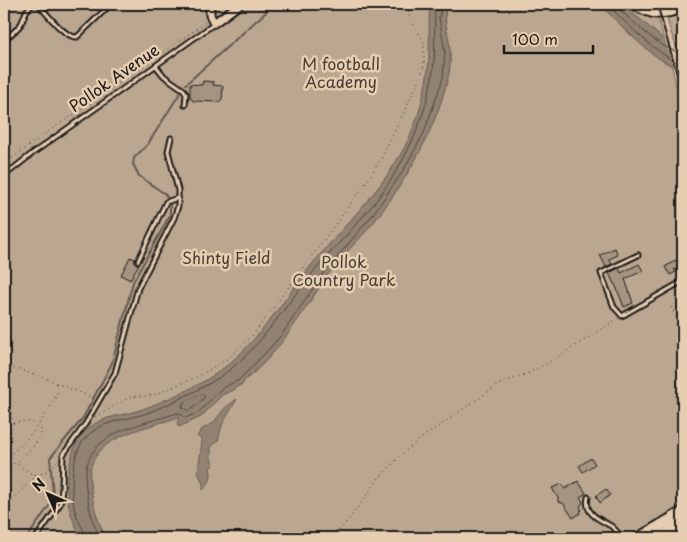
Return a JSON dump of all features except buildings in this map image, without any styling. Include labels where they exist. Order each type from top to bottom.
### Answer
[{"type":"main road","points":[[682,4],[683,8]]},
{"type":"main road","points":[[639,538],[683,512]]},
{"type":"main road","points":[[658,538],[683,523]]},
{"type":"street","points":[[210,4],[213,20]]},
{"type":"street","name":"Pollok Avenue","points":[[213,20],[240,4]]},
{"type":"street","points":[[632,4],[656,15],[663,15],[683,8]]},
{"type":"lane","points":[[4,40],[20,25],[25,12],[33,4]]},
{"type":"lane","points":[[38,4],[65,32],[74,38],[111,4]]},
{"type":"lane","name":"Pollok Avenue","points":[[4,176],[33,153],[156,66],[213,20]]},
{"type":"lane","points":[[156,66],[164,76],[184,90],[186,94],[185,105]]},
{"type":"lane","points":[[36,538],[60,504],[63,455],[86,422],[115,373],[138,288],[174,218],[178,206],[178,198],[177,185],[168,150],[171,138]]},
{"type":"lane","points":[[138,261],[166,202],[178,198]]},
{"type":"lane","points":[[638,255],[601,273],[614,307],[622,316],[683,281]]},
{"type":"lane","points":[[588,497],[587,503],[591,513],[599,521],[613,527],[622,538]]},
{"type":"path","points":[[86,422],[130,397],[154,395],[195,378],[227,359],[253,334],[366,183],[383,155],[416,87],[424,65],[424,42],[409,16],[409,4]]},
{"type":"path","points":[[4,8],[20,25]]},
{"type":"path","points":[[4,164],[213,20]]},
{"type":"path","points":[[671,307],[683,329]]},
{"type":"path","points":[[332,538],[354,513],[379,478],[422,437],[499,384],[528,373],[556,358],[622,316]]},
{"type":"path","points":[[4,365],[48,378],[97,399]]},
{"type":"path","points":[[4,459],[16,450],[38,425],[57,394],[56,383]]},
{"type":"path","points":[[4,401],[12,414],[13,423]]},
{"type":"path","points":[[4,428],[13,423],[28,422],[38,425],[42,432],[34,446],[16,463],[4,467]]},
{"type":"path","points":[[16,463],[30,473],[38,475]]},
{"type":"path","points":[[4,507],[38,475],[54,466]]},
{"type":"path","points":[[38,475],[37,484],[56,502]]},
{"type":"green space","name":"Pollok Country Park","points":[[4,4],[654,4],[683,115],[683,538],[4,538]]},
{"type":"green space","points":[[677,15],[683,27],[683,49],[675,45],[666,16]]},
{"type":"water","points":[[430,4],[447,4],[445,16],[450,46],[449,75],[425,142],[396,191],[374,222],[330,272],[279,346],[242,385],[222,395],[201,417],[179,427],[177,424],[179,417],[140,429],[126,434],[102,449],[94,459],[90,478],[96,512],[101,528],[107,538],[82,538],[70,510],[67,490],[71,459],[79,438],[86,430],[101,421],[143,409],[169,398],[203,382],[226,366],[253,340],[309,268],[372,195],[399,156],[419,112],[429,60]]},
{"type":"water","points":[[599,4],[622,4],[661,37],[683,49],[683,71],[648,50]]},
{"type":"water","points":[[237,399],[222,425],[218,441],[211,447],[211,459],[214,464],[210,468],[210,481],[203,490],[203,484],[198,472],[202,439],[197,436],[202,429],[213,423],[225,408]]},
{"type":"pier","points":[[664,36],[674,42],[683,73],[674,70]]},
{"type":"waterway","points":[[186,84],[266,12],[269,4]]},
{"type":"waterway","points":[[27,538],[51,503],[53,495],[50,458],[83,418],[112,363],[133,282],[170,215],[170,203],[165,194],[139,176],[133,164],[134,158],[148,144],[180,93]]},
{"type":"railway","points":[[657,4],[683,95]]},
{"type":"park label","name":"M football Academy","points":[[341,73]]},
{"type":"park label","name":"Shinty Field","points":[[226,258]]}]
